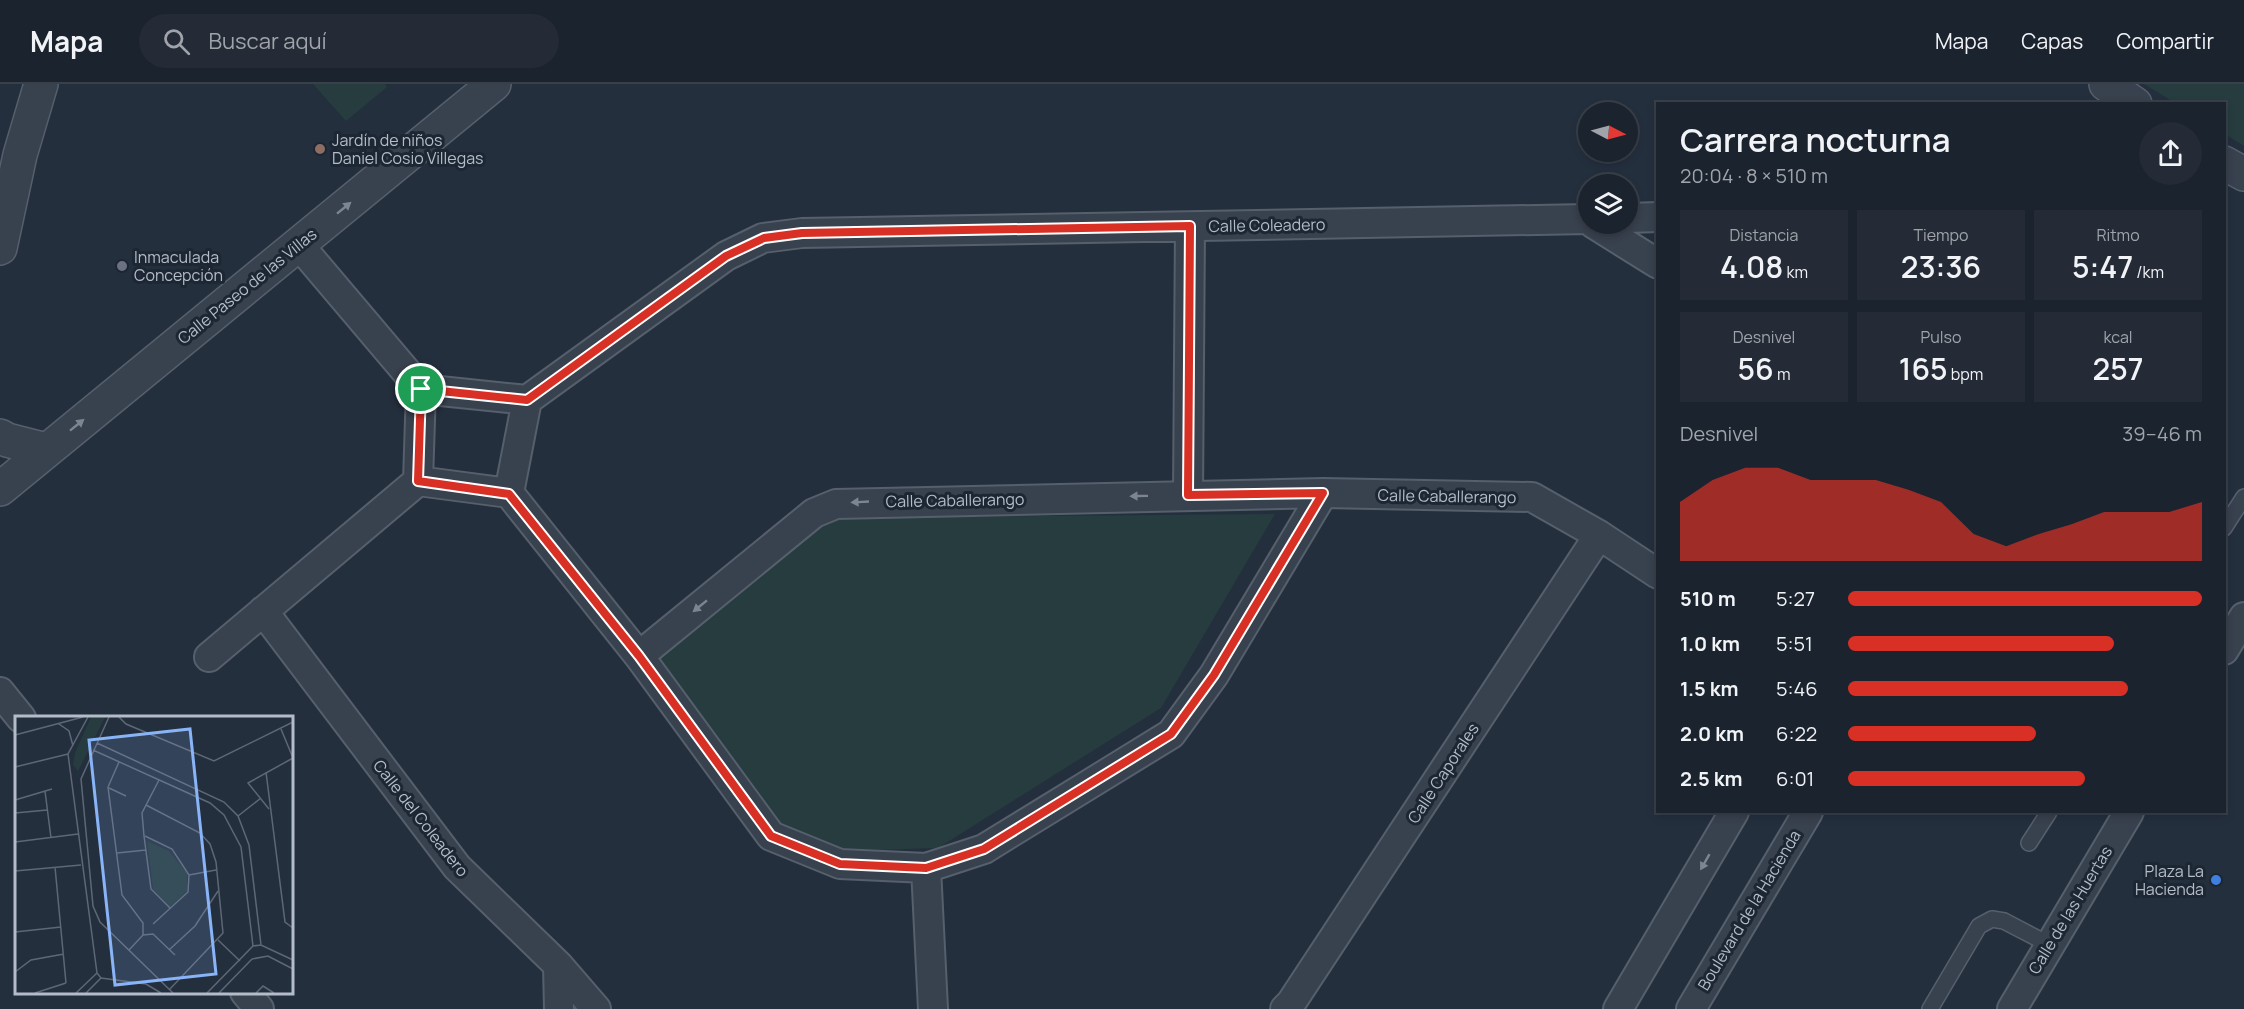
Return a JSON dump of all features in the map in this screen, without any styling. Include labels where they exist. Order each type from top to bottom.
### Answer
[{"type":"street","points":[[0,248],[10,152],[40,84]]},
{"type":"street","name":"Calle Paseo de las Villas","points":[[0,489],[494,84]]},
{"type":"street","points":[[2106,84],[2131,102]]},
{"type":"street","points":[[2226,164],[2244,174]]},
{"type":"street","points":[[1638,218],[1656,218]]},
{"type":"street","name":"Calle Coleadero","points":[[527,400],[726,256],[764,238],[802,233],[1578,220]]},
{"type":"street","points":[[1188,495],[1190,226]]},
{"type":"street","points":[[1611,234],[1656,263]]},
{"type":"street","points":[[298,245],[421,389],[418,481]]},
{"type":"street","points":[[421,389],[527,400],[509,494]]},
{"type":"street","points":[[0,436],[46,450]]},
{"type":"street","points":[[209,657],[418,481],[509,494],[639,656],[771,836],[840,864],[926,868],[984,849],[1171,734],[1214,675],[1323,493]]},
{"type":"street","name":"Calle Caballerango","points":[[639,656],[814,513],[836,504],[1323,493],[1532,497],[1599,535],[1656,573]]},
{"type":"street","name":"Calle Caporales","points":[[1285,1009],[1599,535]]},
{"type":"street","name":"Calle del Coleadero","points":[[263,611],[457,867],[558,965],[597,1009]]},
{"type":"street","points":[[0,692],[19,716]]},
{"type":"street","points":[[1618,1009],[1733,813]]},
{"type":"street","name":"Boulevard de la Hacienda","points":[[1690,1009],[1807,813]]},
{"type":"street","name":"Calle de las Huertas","points":[[2012,1009],[2128,813]]},
{"type":"street","points":[[926,868],[933,1009]]},
{"type":"street","points":[[558,965],[559,1009]]},
{"type":"street","points":[[246,994],[259,1009]]},
{"type":"lane","points":[[2226,525],[2244,497]]},
{"type":"lane","points":[[2029,843],[2048,813]]},
{"type":"lane","points":[[1930,1009],[1979,926],[1992,919],[2004,921],[2050,945]]},
{"type":"green space","points":[[313,84],[385,84],[387,87],[346,121]]},
{"type":"green space","points":[[2144,84],[2244,84],[2244,146],[2226,135],[2226,102],[2173,102]]},
{"type":"green space","points":[[1275,514],[1161,708],[938,848],[842,851],[777,826],[655,663],[656,650],[828,518]]},
{"type":"place","name":"Jardín de niños Daniel Cosio Villegas","points":[[320,149]]},
{"type":"place","name":"Inmaculada Concepción","points":[[122,266]]},
{"type":"place","name":"Plaza La Hacienda","points":[[2216,880]]},
{"type":"route","points":[[1190,226],[1188,495],[1323,493],[1214,675],[1171,734],[984,849],[926,868],[840,864],[771,836],[639,656],[509,494],[418,481],[421,389],[527,400],[726,256],[764,238],[802,233],[1190,226]]}]
